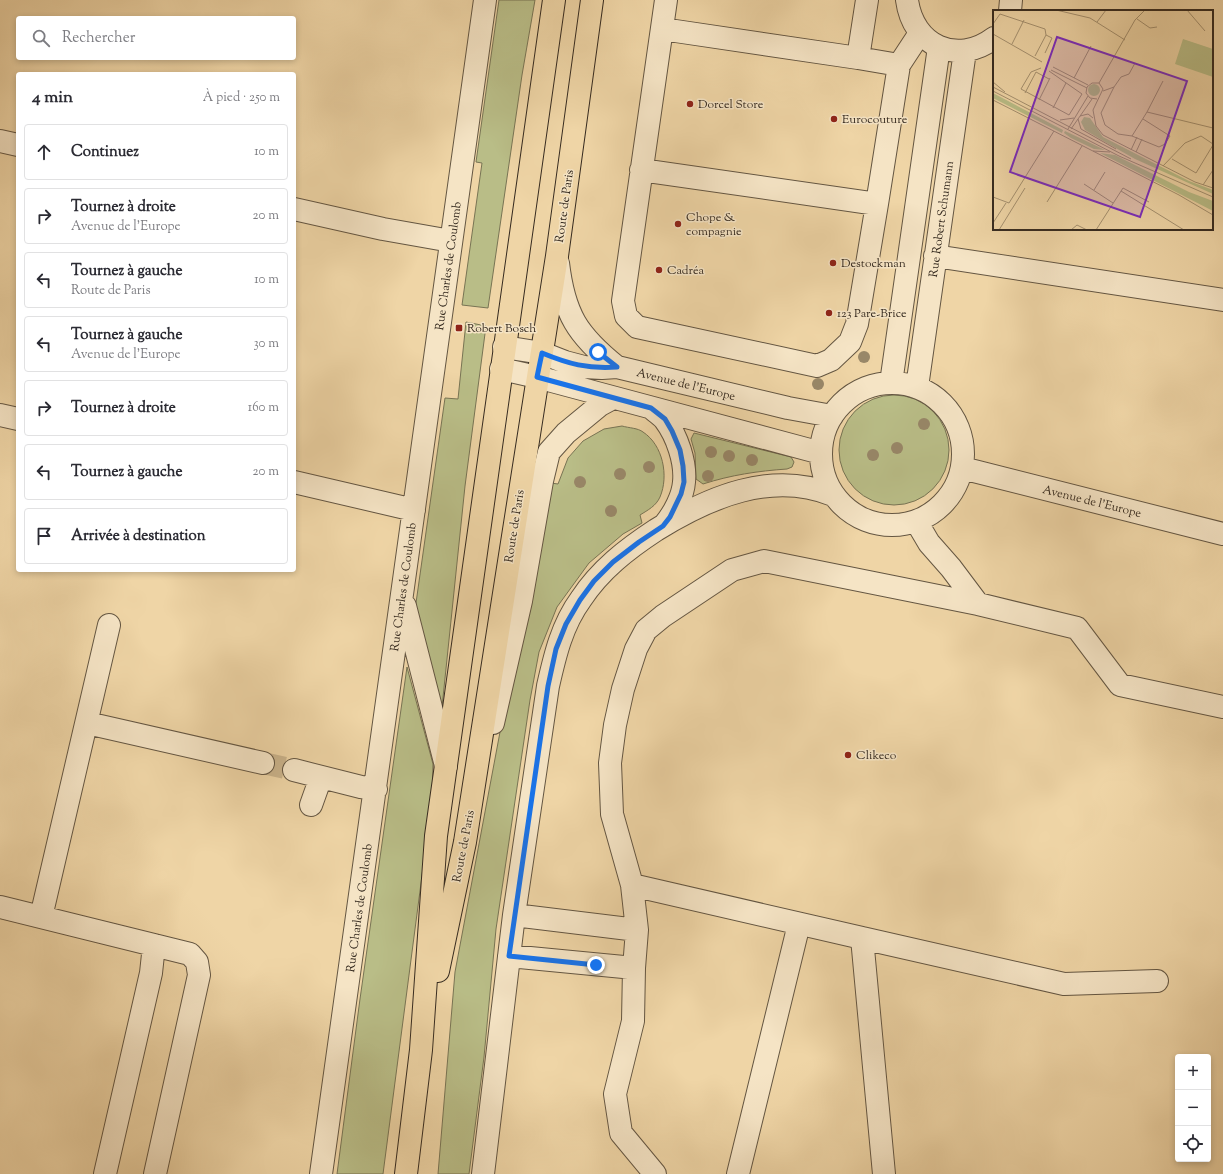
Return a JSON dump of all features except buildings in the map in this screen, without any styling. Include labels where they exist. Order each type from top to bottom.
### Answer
[{"type":"main road","name":"Route de Paris","points":[[406,1174],[421,1050],[436,836],[554,0]]},
{"type":"main road","name":"Route de Paris","points":[[421,1050],[465,842],[557,256],[592,0]]},
{"type":"street","name":"Rue Charles de Coulomb","points":[[322,1174],[485,0]]},
{"type":"street","points":[[666,0],[622,301],[626,316],[637,327],[817,366],[831,360],[850,342],[857,324],[899,66],[920,33]]},
{"type":"street","points":[[858,58],[867,0]]},
{"type":"street","points":[[907,0],[913,24],[929,41],[940,47],[965,51],[981,46],[993,39]]},
{"type":"street","points":[[1010,10],[1011,0]]},
{"type":"street","points":[[662,29],[858,58],[899,66]]},
{"type":"street","points":[[891,383],[940,47]]},
{"type":"street","name":"Rue Robert Schumann","points":[[917,387],[965,51]]},
{"type":"street","points":[[0,141],[16,145]]},
{"type":"street","points":[[641,170],[877,204]]},
{"type":"street","points":[[296,209],[382,229],[451,240]]},
{"type":"street","points":[[557,256],[560,282],[565,303],[574,323],[598,352],[617,367]]},
{"type":"street","points":[[936,256],[1223,300]]},
{"type":"street","name":"Avenue de l'Europe","points":[[504,347],[542,353],[564,362],[584,367],[617,367],[788,408],[832,416]]},
{"type":"street","points":[[501,369],[537,377],[821,453]]},
{"type":"street","points":[[891,383],[917,387],[941,402],[957,426],[962,440],[962,468],[950,495],[941,506],[929,515],[903,525],[890,526],[876,524],[852,513],[833,495],[824,475],[821,453],[822,440],[832,416],[840,405],[863,389],[877,384],[891,383]]},
{"type":"street","points":[[465,842],[521,601],[542,481],[549,452],[566,433],[595,409],[613,398]]},
{"type":"street","points":[[651,408],[665,419],[672,431],[680,450],[683,466],[684,482],[681,494],[670,517],[663,526]]},
{"type":"street","points":[[0,415],[16,419]]},
{"type":"street","name":"Avenue de l'Europe","points":[[962,468],[1223,534]]},
{"type":"street","points":[[296,482],[414,510]]},
{"type":"street","points":[[483,1174],[514,915],[548,686],[556,649],[566,624],[580,600],[594,581],[613,562],[639,542],[693,508],[733,492],[771,485],[803,486],[818,489],[833,495]]},
{"type":"street","points":[[916,521],[929,543],[951,568],[978,604]]},
{"type":"street","points":[[655,1174],[621,1133],[615,1094],[633,1021],[634,968],[637,930],[632,886],[612,814],[610,763],[615,725],[636,649],[646,630],[662,616],[732,570],[764,561],[978,604],[1077,628],[1120,684],[1223,707]]},
{"type":"street","points":[[402,595],[446,766]]},
{"type":"street","points":[[42,917],[109,625]]},
{"type":"street","points":[[87,723],[263,763]]},
{"type":"street","points":[[294,770],[376,789]]},
{"type":"street","points":[[311,805],[321,777]]},
{"type":"street","points":[[632,886],[1064,984],[1157,981]]},
{"type":"street","points":[[0,907],[190,954],[197,962],[199,975],[155,1174]]},
{"type":"street","points":[[514,915],[637,930]]},
{"type":"street","points":[[738,1174],[799,924]]},
{"type":"street","points":[[862,938],[884,1174]]},
{"type":"street","points":[[105,1174],[151,973],[154,945]]},
{"type":"street","points":[[509,956],[634,968]]},
{"type":"green space","points":[[499,0],[535,0],[522,75],[488,308],[462,305],[482,163],[476,162]]},
{"type":"green space","points":[[466,322],[486,326],[465,486],[442,707],[415,610],[445,398],[458,399]]},
{"type":"green space","points":[[894,395],[915,399],[925,404],[933,411],[940,419],[945,429],[949,450],[945,471],[940,481],[933,489],[925,496],[915,501],[894,505],[873,501],[863,496],[855,489],[848,481],[843,471],[839,450],[843,429],[848,419],[855,411],[863,404],[873,399]]},
{"type":"green space","points":[[622,426],[641,431],[650,438],[655,445],[660,453],[664,471],[663,489],[660,497],[652,508],[640,515],[642,523],[623,534],[589,563],[557,607],[539,652],[530,700],[496,929],[484,1057],[469,1174],[438,1174],[455,972],[509,684],[551,483],[558,484],[568,458],[583,441],[604,429]]},
{"type":"green space","points":[[694,433],[791,457],[794,462],[792,467],[787,469],[745,474],[703,484],[696,479],[695,453],[691,439]]},
{"type":"green space","points":[[407,667],[433,764],[432,799],[383,1174],[337,1174],[360,999]]},
{"type":"tunnel","points":[[263,763],[294,770]]},
{"type":"place","name":"Dorcel Store","points":[[690,104]]},
{"type":"place","name":"Eurocouture","points":[[834,119]]},
{"type":"place","name":"Chope & compagnie","points":[[678,224]]},
{"type":"place","name":"Destockman","points":[[833,263]]},
{"type":"place","name":"Cadréa","points":[[659,270]]},
{"type":"place","name":"123 Pare-Brice","points":[[829,313]]},
{"type":"place","name":"Robert Bosch","points":[[459,328]]},
{"type":"place","name":"Clikeco","points":[[848,755]]},
{"type":"route","points":[[596,965],[509,956],[548,686],[556,649],[566,624],[580,600],[594,581],[613,562],[663,526],[675,508],[684,482],[680,450],[672,431],[665,419],[651,408],[537,377],[542,353],[564,362],[584,367],[617,367],[598,352]]}]
